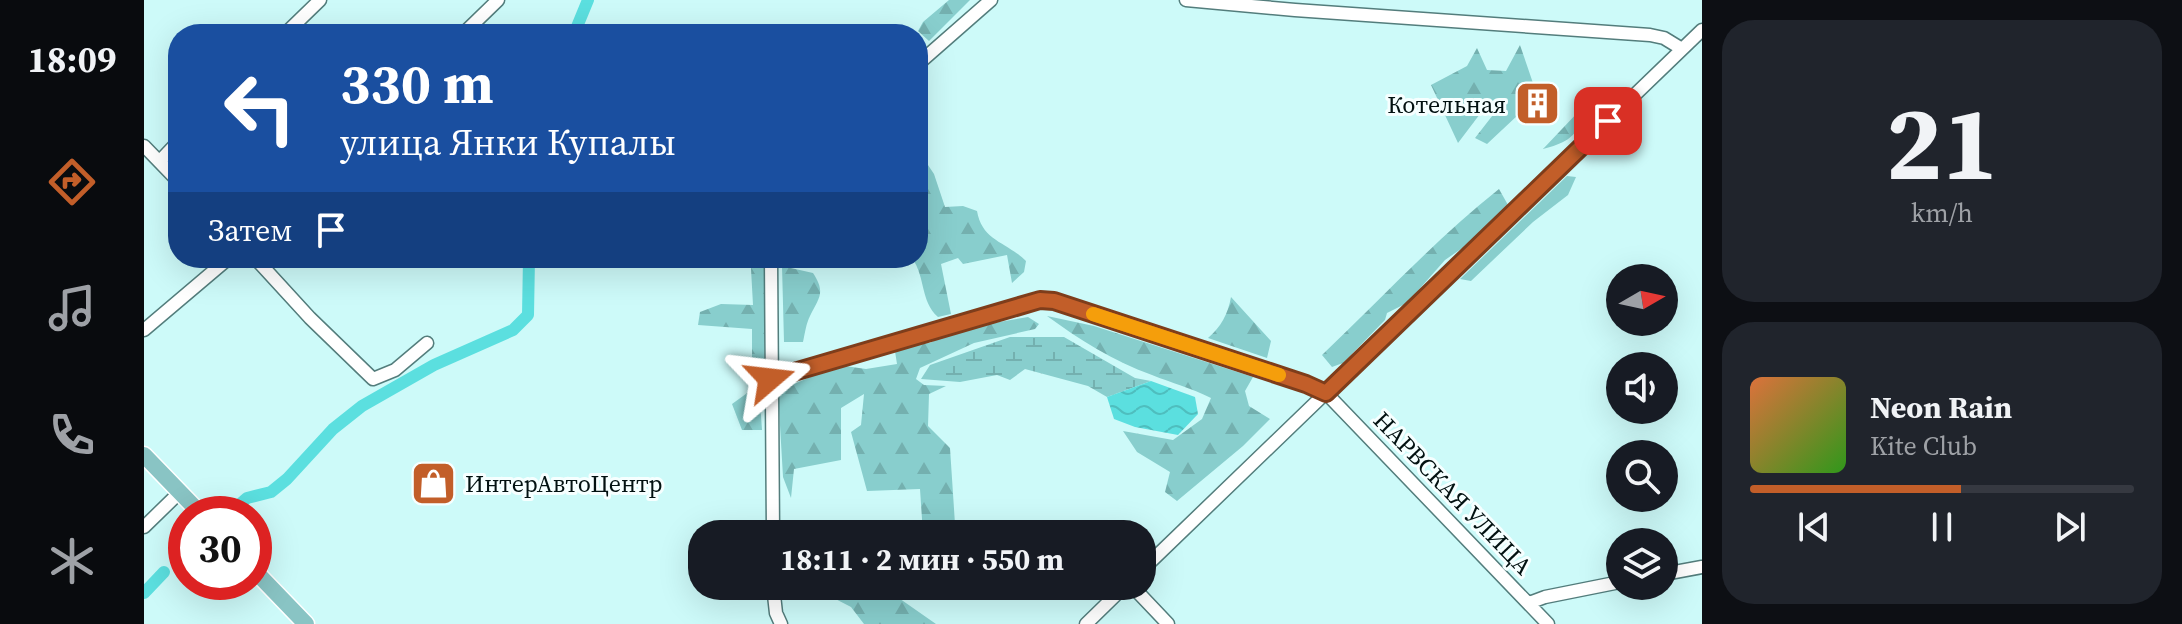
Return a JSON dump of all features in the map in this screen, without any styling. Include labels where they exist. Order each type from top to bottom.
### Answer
[{"type":"main road","points":[[144,455],[184,496]]},
{"type":"main road","points":[[272,589],[306,624]]},
{"type":"street","points":[[295,24],[320,0]]},
{"type":"street","points":[[473,24],[498,0]]},
{"type":"street","points":[[928,55],[991,0]]},
{"type":"street","points":[[1186,0],[1650,35],[1664,38],[1682,49]]},
{"type":"street","points":[[1156,557],[1702,30]]},
{"type":"street","points":[[144,146],[168,170]]},
{"type":"street","points":[[160,161],[168,153]]},
{"type":"street","points":[[144,330],[217,268]]},
{"type":"street","points":[[264,268],[373,379],[395,370],[427,343]]},
{"type":"street","points":[[771,268],[773,520]]},
{"type":"street","points":[[770,379],[1040,300],[1054,301],[1326,393]]},
{"type":"street","name":"НАРВСКАЯ УЛИЦА","points":[[1326,393],[1548,624]]},
{"type":"street","points":[[144,527],[180,492]]},
{"type":"street","points":[[1678,571],[1702,567]]},
{"type":"street","points":[[1529,603],[1606,585]]},
{"type":"street","points":[[775,600],[781,624]]},
{"type":"street","points":[[1086,624],[1111,600]]},
{"type":"street","points":[[1145,600],[1168,624]]},
{"type":"green space","points":[[949,0],[970,0],[929,41],[928,24],[923,22]]},
{"type":"green space","points":[[1520,45],[1534,86],[1535,104],[1518,115],[1487,144],[1475,138],[1496,111],[1483,110],[1458,143],[1431,85],[1467,66],[1477,48],[1487,70],[1506,71]]},
{"type":"green space","points":[[1585,98],[1597,104],[1600,115],[1583,118],[1577,131],[1568,139],[1543,149],[1580,110]]},
{"type":"green space","points":[[928,165],[945,207],[963,206],[977,211],[984,229],[1026,261],[1024,272],[1012,283],[1007,255],[963,264],[958,258],[941,264],[951,314],[938,317],[928,304],[917,268],[928,268]]},
{"type":"green space","points":[[1567,176],[1576,177],[1568,195],[1533,222],[1471,281],[1460,279]]},
{"type":"green space","points":[[1499,189],[1508,205],[1487,231],[1445,260],[1407,303],[1387,313],[1385,320],[1343,363],[1332,367],[1322,355],[1431,249]]},
{"type":"green space","points":[[767,268],[764,363],[752,361],[752,329],[698,325],[700,312],[721,304],[753,305],[751,269]]},
{"type":"green space","points":[[782,268],[813,273],[820,295],[803,342],[784,342]]},
{"type":"green space","points":[[1231,297],[1271,341],[1267,358],[1208,338],[1223,320]]},
{"type":"green space","points":[[1047,316],[1094,326],[1253,377],[1245,391],[1249,406],[1270,419],[1177,501],[1165,492],[1170,472],[1137,452],[1123,431],[1173,440],[1202,419],[1211,398],[1124,363],[1084,342]]},
{"type":"green space","points":[[1028,317],[1039,324],[1035,329],[974,343],[920,368],[916,379],[924,385],[946,386],[929,394],[928,426],[950,448],[955,520],[922,520],[920,489],[867,491],[851,432],[861,425],[864,394],[841,408],[841,460],[794,469],[791,498],[783,477],[778,391],[838,365],[866,369],[897,364],[894,345],[930,343],[953,330]]},
{"type":"green space","points":[[1010,337],[1064,337],[1135,378],[1151,381],[1107,397],[1088,386],[1025,369],[1010,380],[997,375],[960,382],[921,379],[930,365]]},
{"type":"green space","points":[[750,391],[760,401],[762,430],[742,430],[732,404]]},
{"type":"green space","points":[[837,600],[902,600],[936,624],[864,624],[851,607]]},
{"type":"water","points":[[1151,381],[1195,397],[1198,414],[1178,435],[1135,427],[1114,419],[1107,397]]},
{"type":"waterway","points":[[578,24],[588,0]]},
{"type":"waterway","points":[[255,496],[271,492],[287,479],[333,429],[362,406],[434,365],[513,330],[528,315],[529,268]]},
{"type":"waterway","points":[[144,593],[164,572]]},
{"type":"slow traffic","points":[[1093,314],[1279,375]]},
{"type":"place","name":"Котельная","points":[[1537,104]]},
{"type":"place","name":"ИнтерАвтоЦентр","points":[[434,483]]},
{"type":"route","points":[[770,379],[1040,300],[1054,301],[1326,393],[1608,121]]}]
